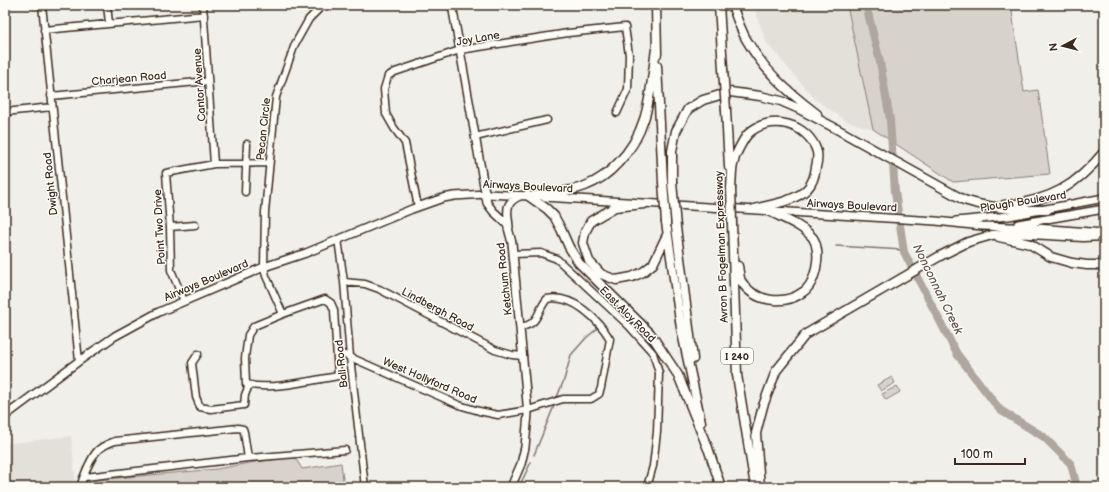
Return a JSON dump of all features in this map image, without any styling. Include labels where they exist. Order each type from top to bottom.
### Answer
[{"type":"highway","points":[[656,5],[656,49],[667,235],[681,328],[708,449]]},
{"type":"highway","name":"Avron B Fogelman Expressway","points":[[719,5],[731,188],[737,375],[755,487]]},
{"type":"highway","points":[[732,5],[745,38],[757,57],[774,78],[796,98],[838,129]]},
{"type":"highway","points":[[528,195],[584,186],[598,180],[612,170],[630,150],[644,123],[650,94],[656,49]]},
{"type":"highway","points":[[695,392],[676,227],[672,182],[672,151],[676,131],[688,109],[703,100],[730,92],[760,96],[781,101],[838,129],[964,200],[985,206],[1015,210],[1047,210]]},
{"type":"highway","points":[[731,188],[734,160],[748,134],[761,125],[774,122],[786,123],[795,126],[804,133],[817,153],[815,178],[808,189],[797,197],[754,209]]},
{"type":"highway","points":[[985,206],[1022,204],[1045,197],[1078,179],[1104,152]]},
{"type":"highway","points":[[528,195],[554,216],[569,247],[579,263],[650,333],[678,375],[708,449],[721,487]]},
{"type":"highway","points":[[644,204],[615,207],[590,221],[585,232],[583,243],[589,261],[601,274],[616,280],[632,278],[653,264],[667,235]]},
{"type":"highway","points":[[733,240],[740,280],[750,291],[765,299],[775,300],[787,300],[805,292],[815,275],[818,256],[814,240],[802,228],[769,211]]},
{"type":"highway","points":[[760,487],[756,433],[763,406],[776,371],[806,334],[940,256],[968,242],[992,235],[1013,233],[1083,237],[1104,234]]},
{"type":"highway","points":[[992,235],[1030,244],[1052,257],[1072,263],[1104,265]]},
{"type":"main road","name":"Ketchum Road","points":[[452,5],[487,203],[507,224],[510,232],[513,254],[528,410],[528,430],[522,464],[511,487]]},
{"type":"main road","name":"Airways Boulevard","points":[[5,416],[115,336],[159,312],[264,267],[306,253],[446,197],[486,194],[528,195],[644,204],[754,209],[826,215],[936,221],[982,226],[1036,228],[1104,234]]},
{"type":"main road","points":[[510,232],[508,207],[510,201],[528,195]]},
{"type":"main road","name":"Plough Boulevard","points":[[944,222],[1009,216],[1104,198]]},
{"type":"main road","name":"Plough Boulevard","points":[[982,226],[1027,223],[1104,208]]},
{"type":"street","name":"Dwight Road","points":[[42,5],[79,361]]},
{"type":"street","points":[[107,5],[109,23]]},
{"type":"street","name":"Cantor Avenue","points":[[203,5],[214,164]]},
{"type":"street","name":"Pecan Circle","points":[[283,314],[266,276],[264,267],[265,212],[276,97],[295,44],[309,19],[323,5]]},
{"type":"street","points":[[44,30],[204,14]]},
{"type":"street","name":"Joy Lane","points":[[418,207],[405,143],[386,114],[384,89],[388,76],[396,72],[460,50],[568,33],[625,27],[629,55],[628,89],[617,113]]},
{"type":"street","name":"Charjean Road","points":[[51,96],[208,81]]},
{"type":"street","points":[[5,112],[52,106]]},
{"type":"street","points":[[475,137],[546,120]]},
{"type":"street","points":[[245,192],[247,144]]},
{"type":"street","points":[[214,164],[269,163]]},
{"type":"street","name":"Point Two Drive","points":[[184,301],[171,270],[170,227],[166,173],[214,164]]},
{"type":"street","points":[[170,227],[195,225]]},
{"type":"street","name":"Ball Road","points":[[338,239],[344,282],[350,357],[366,487]]},
{"type":"street","name":"East Alcy Road","points":[[513,254],[541,254],[557,259],[629,326],[653,353],[659,373],[657,432],[653,466],[646,487]]},
{"type":"street","name":"Lindbergh Road","points":[[344,282],[365,284],[379,289],[495,350],[512,355],[523,356]]},
{"type":"street","name":"West Hollyford Road","points":[[337,352],[466,407],[498,415],[528,410],[563,399],[592,399],[596,396],[601,388],[610,339],[592,317],[574,303],[555,298],[547,299],[537,317],[531,324],[520,327]]},
{"type":"street","points":[[325,299],[330,303],[334,310],[337,352],[338,376],[274,386],[246,384],[245,358],[248,335],[254,326],[325,299]]},
{"type":"street","points":[[198,354],[192,363],[196,397],[200,407],[211,409],[244,405],[245,395],[249,385]]},
{"type":"street","points":[[80,487],[87,469],[97,451],[115,441],[238,428],[243,429],[248,458]]},
{"type":"street","points":[[85,476],[248,458],[345,450]]},
{"type":"shaded area","points":[[753,5],[847,5],[873,129],[846,121],[815,99],[767,44]]},
{"type":"shaded area","points":[[847,5],[1011,5],[1024,92],[1038,90],[1050,174],[953,182],[873,129]]},
{"type":"shaded area","points":[[892,377],[895,383],[881,391],[877,385]]},
{"type":"shaded area","points":[[897,386],[900,392],[886,400],[882,394]]},
{"type":"shaded area","points":[[71,436],[76,487],[5,487],[5,444]]},
{"type":"shaded area","points":[[295,457],[302,469],[341,463],[344,487],[82,487],[84,481],[217,469]]},
{"type":"waterway","name":"Nonconnah Creek","points":[[866,5],[880,62],[890,120],[895,192],[904,252],[957,354],[1000,410],[1044,437],[1071,464],[1077,487]]},
{"type":"waterway","points":[[836,246],[903,250]]},
{"type":"waterway","points":[[557,397],[564,380],[571,355],[586,338],[598,328]]},
{"type":"waterway","points":[[534,455],[554,406]]},
{"type":"waterway","points":[[520,485],[531,462]]}]
